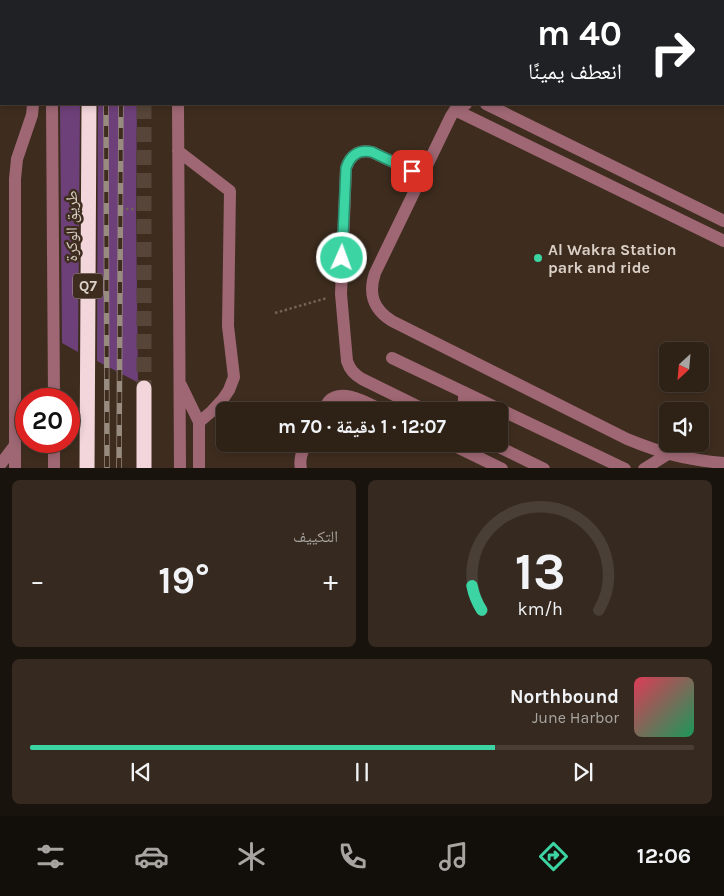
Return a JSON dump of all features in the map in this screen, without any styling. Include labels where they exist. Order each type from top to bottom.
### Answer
[{"type":"highway","name":"طريق الوكرة","points":[[87,468],[89,105]]},
{"type":"highway","points":[[144,388],[144,468]]},
{"type":"street","points":[[15,388],[15,178],[17,159],[32,116],[33,105]]},
{"type":"street","name":"طريق الوكرة","points":[[52,105],[54,388]]},
{"type":"street","points":[[178,105],[180,468]]},
{"type":"street","points":[[488,105],[724,221]]},
{"type":"street","points":[[724,241],[460,107],[451,116],[375,272],[371,291],[378,309],[392,322],[627,439],[668,454],[707,465],[724,464]]},
{"type":"street","points":[[409,402],[355,375],[347,362],[341,294],[346,168],[352,156],[365,150],[422,176]]},
{"type":"street","points":[[178,151],[230,192],[228,326],[234,377],[223,399],[199,422]]},
{"type":"street","points":[[392,358],[625,468]]},
{"type":"street","points":[[180,383],[199,422],[199,468]]},
{"type":"street","points":[[464,392],[464,402]]},
{"type":"street","points":[[328,402],[341,395],[357,398],[365,402]]},
{"type":"street","points":[[0,465],[15,445]]},
{"type":"street","points":[[508,451],[544,468]]},
{"type":"street","points":[[301,468],[302,452]]},
{"type":"street","points":[[468,452],[502,468]]},
{"type":"street","points":[[15,453],[15,468]]},
{"type":"street","points":[[54,453],[54,468]]},
{"type":"street","points":[[644,468],[668,454]]},
{"type":"path","points":[[120,296],[121,105]]},
{"type":"path","points":[[121,210],[136,209]]},
{"type":"path","points":[[275,313],[341,294]]},
{"type":"building","points":[[60,105],[80,105],[78,352],[62,343]]},
{"type":"building","points":[[98,105],[137,105],[138,381],[97,361]]},
{"type":"tunnel","points":[[144,105],[144,388]]},
{"type":"railway","points":[[106,105],[107,468]]},
{"type":"railway","points":[[119,468],[121,105]]},
{"type":"place","name":"Al Wakra Station park and ride","points":[[538,258]]},
{"type":"route","points":[[342,258],[346,168],[352,156],[365,150],[412,171]]}]
